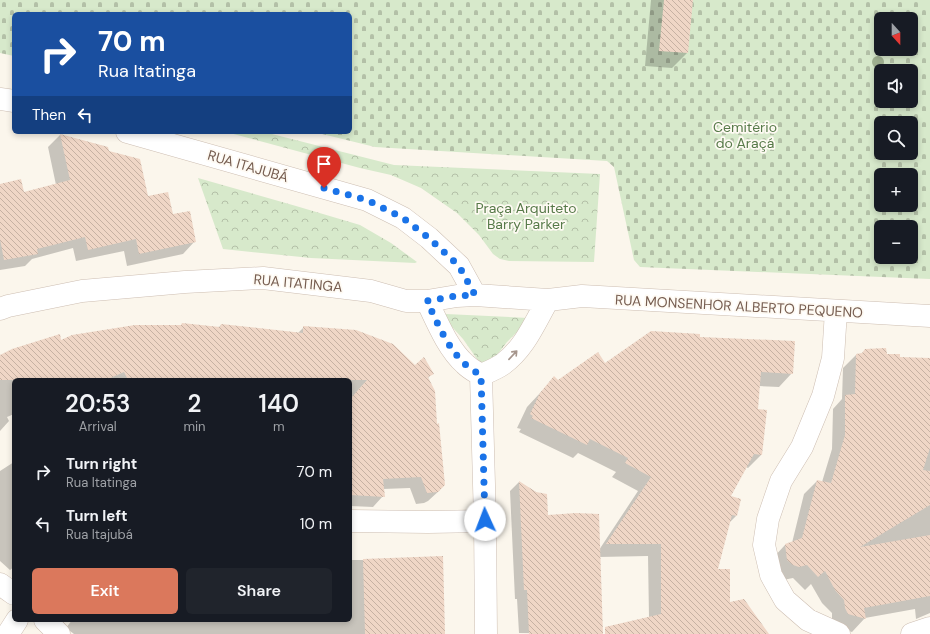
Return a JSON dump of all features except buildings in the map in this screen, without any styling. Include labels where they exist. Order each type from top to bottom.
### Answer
[{"type":"street","points":[[0,98],[12,101]]},
{"type":"street","name":"RUA ITAJUBÁ","points":[[133,134],[367,200],[403,218],[429,238],[459,266],[475,295]]},
{"type":"street","name":"RUA ITATINGA","points":[[0,309],[8,306],[82,291],[185,282],[263,278],[371,291],[406,301],[427,301],[456,296],[475,295],[548,300]]},
{"type":"street","name":"RUA MONSENHOR ALBERTO PEQUENO","points":[[548,300],[582,296],[836,312],[930,316]]},
{"type":"street","points":[[481,375],[503,364],[511,358],[530,334],[548,300]]},
{"type":"street","points":[[427,301],[454,352],[465,364],[481,375]]},
{"type":"street","points":[[836,312],[832,358],[823,396],[802,447],[781,481],[768,518],[764,545],[771,575],[786,600],[808,620],[839,634]]},
{"type":"street","points":[[481,375],[485,520],[486,634]]},
{"type":"street","points":[[352,521],[485,520]]},
{"type":"street","points":[[0,584],[12,593]]},
{"type":"street","points":[[8,634],[16,622]]},
{"type":"street","points":[[47,622],[60,634]]},
{"type":"street","points":[[912,634],[930,628]]},
{"type":"green space","name":"Cemitério do Araçá","points":[[0,0],[930,0],[930,279],[640,267],[634,260],[614,167],[607,161],[375,147],[322,134],[352,134],[352,12],[12,12],[12,56],[0,53]]},
{"type":"green space","name":"Praça Arquiteto Barry Parker","points":[[233,134],[272,134],[394,165],[600,174],[594,262],[509,261],[500,259],[493,254],[479,235],[457,213],[421,188],[391,175]]},
{"type":"green space","points":[[198,178],[360,225],[391,243],[417,262],[311,258],[223,249]]},
{"type":"green space","points":[[443,314],[528,318],[521,328],[484,369],[463,339],[443,317]]},
{"type":"route","points":[[324,188],[367,200],[403,218],[429,238],[459,266],[475,295],[456,296],[427,301],[454,352],[465,364],[481,375],[485,520]]}]
